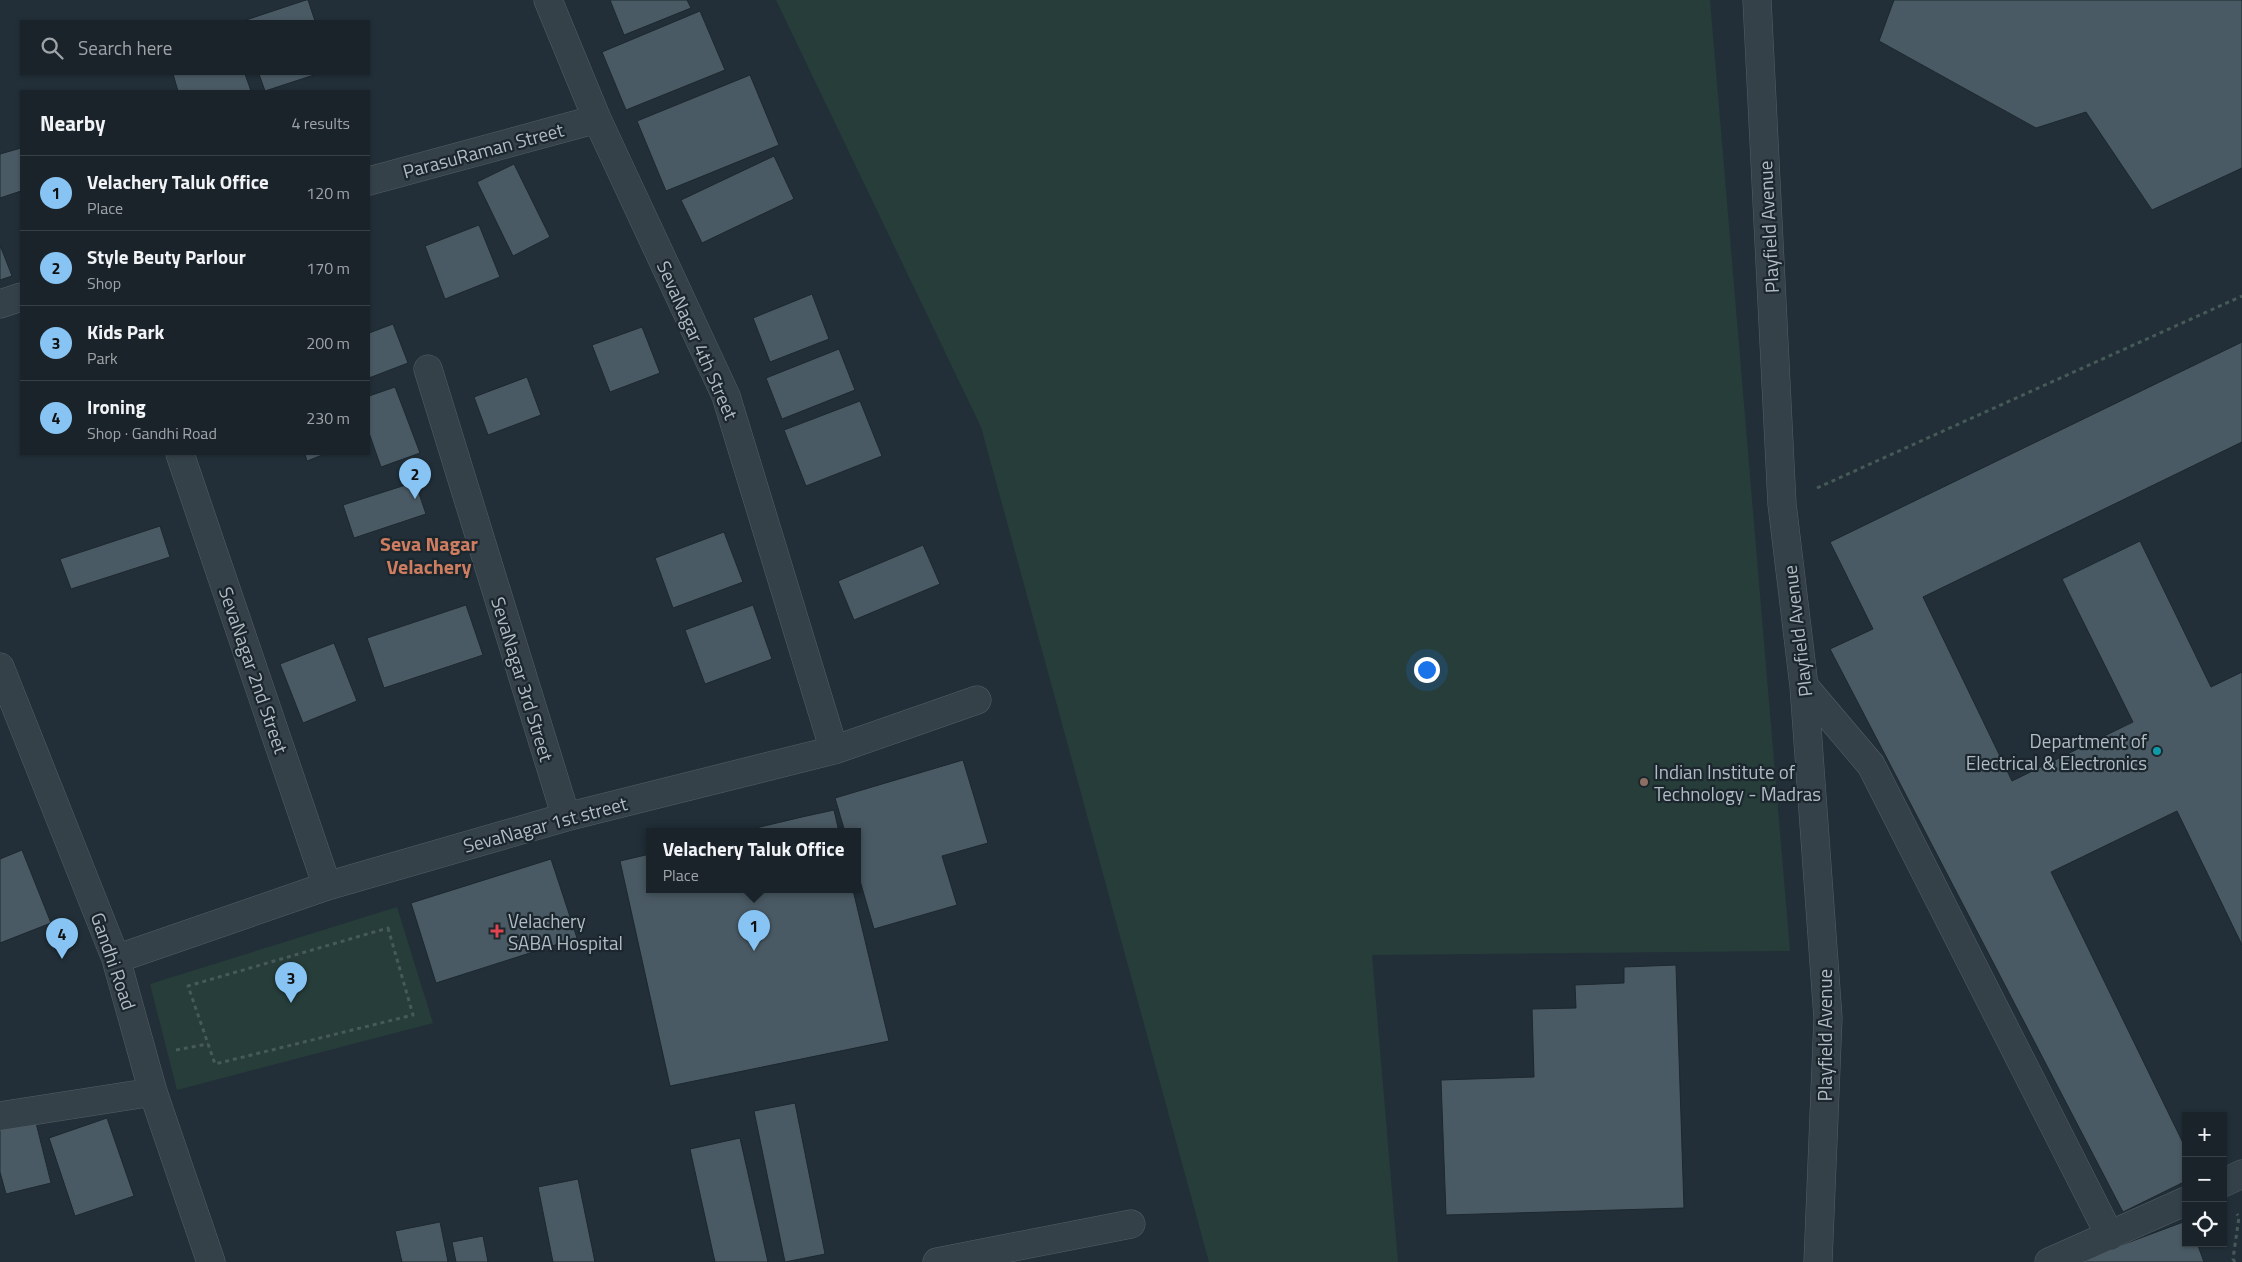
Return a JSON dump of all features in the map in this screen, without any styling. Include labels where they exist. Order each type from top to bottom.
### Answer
[{"type":"street","name":"SevaNagar 4th Street","points":[[548,0],[597,119],[726,396],[834,750]]},
{"type":"street","name":"Playfield Avenue","points":[[1757,0],[1782,504],[1804,686],[1828,1018],[1818,1262]]},
{"type":"street","name":"ParasuRaman Street","points":[[370,181],[597,119]]},
{"type":"street","points":[[0,304],[20,297]]},
{"type":"street","name":"SevaNagar 3rd Street","points":[[428,369],[566,817]]},
{"type":"street","name":"SevaNagar 2nd Street","points":[[180,455],[327,886]]},
{"type":"street","name":"Gandhi Road","points":[[0,667],[116,959],[153,1092],[211,1262]]},
{"type":"street","points":[[1804,686],[1871,765],[2110,1236]]},
{"type":"street","name":"SevaNagar 1st street","points":[[116,959],[327,886],[566,817],[834,750],[977,700]]},
{"type":"street","points":[[0,1116],[153,1092]]},
{"type":"street","points":[[2227,1181],[2242,1174]]},
{"type":"street","points":[[2049,1262],[2182,1202]]},
{"type":"street","points":[[937,1262],[1131,1224]]},
{"type":"path","points":[[1782,504],[2242,296]]},
{"type":"path","points":[[388,928],[413,1015],[215,1064],[208,1044],[188,986],[388,928]]},
{"type":"path","points":[[2235,1210],[2239,1217],[2233,1259],[2235,1262]]},
{"type":"green space","points":[[776,0],[1710,0],[1790,951],[1372,955],[1398,1262],[1209,1262],[981,427]]},
{"type":"green space","points":[[397,907],[433,1023],[177,1090],[150,984]]},
{"type":"building","points":[[308,0],[315,20],[246,20]]},
{"type":"building","points":[[610,0],[687,0],[691,8],[624,35]]},
{"type":"building","points":[[1894,0],[2242,0],[2242,168],[2152,210],[2086,112],[2036,128],[1879,41]]},
{"type":"building","points":[[700,11],[725,70],[626,110],[602,52]]},
{"type":"building","points":[[173,75],[245,75],[251,90],[178,90]]},
{"type":"building","points":[[259,75],[314,75],[268,90],[265,90]]},
{"type":"building","points":[[750,75],[779,145],[666,191],[637,121]]},
{"type":"building","points":[[20,148],[20,191],[0,198],[0,154]]},
{"type":"building","points":[[774,156],[794,199],[702,243],[681,200]]},
{"type":"building","points":[[514,164],[550,237],[513,256],[477,182]]},
{"type":"building","points":[[479,225],[500,277],[445,299],[425,246]]},
{"type":"building","points":[[0,245],[12,276],[0,280]]},
{"type":"building","points":[[812,294],[829,339],[770,362],[753,318]]},
{"type":"building","points":[[393,324],[408,363],[370,378],[370,333]]},
{"type":"building","points":[[642,327],[660,373],[610,392],[592,345]]},
{"type":"building","name":"Department of Electrical & Electronics","points":[[2242,342],[2242,442],[1923,597],[2012,781],[2133,722],[2062,579],[2140,541],[2211,687],[2242,672],[2242,945],[2177,811],[2051,872],[2182,1141],[2182,1183],[2123,1212],[1830,649],[1873,629],[1830,542]]},
{"type":"building","points":[[839,349],[855,390],[782,419],[766,378]]},
{"type":"building","points":[[527,377],[541,415],[488,435],[474,397]]},
{"type":"building","points":[[395,387],[420,453],[381,467],[370,436],[370,396]]},
{"type":"building","points":[[860,401],[882,456],[806,486],[784,430]]},
{"type":"building","points":[[305,455],[322,455],[307,461]]},
{"type":"building","points":[[415,482],[426,514],[354,538],[343,505]]},
{"type":"building","points":[[160,526],[170,557],[71,589],[60,559]]},
{"type":"building","points":[[724,532],[743,582],[673,608],[655,558]]},
{"type":"building","points":[[923,545],[940,584],[854,620],[838,581]]},
{"type":"building","points":[[466,605],[483,655],[384,688],[367,638]]},
{"type":"building","points":[[753,605],[772,659],[705,684],[685,630]]},
{"type":"building","points":[[334,643],[357,701],[303,723],[280,664]]},
{"type":"building","points":[[963,760],[988,843],[942,856],[957,905],[874,929],[861,884],[861,828],[844,828],[835,798]]},
{"type":"building","points":[[834,810],[838,828],[756,828]]},
{"type":"building","points":[[22,850],[51,923],[0,943],[0,859]]},
{"type":"building","points":[[646,855],[646,893],[854,893],[889,1041],[670,1086],[620,861]]},
{"type":"building","points":[[551,859],[577,938],[436,983],[411,903]]},
{"type":"building","points":[[1676,965],[1684,1208],[1446,1215],[1441,1080],[1534,1077],[1532,1009],[1576,1008],[1575,985],[1624,983],[1624,967]]},
{"type":"building","points":[[795,1103],[825,1254],[785,1262],[754,1111]]},
{"type":"building","points":[[34,1115],[51,1183],[6,1194],[0,1172],[0,1123]]},
{"type":"building","points":[[107,1118],[134,1196],[75,1216],[49,1138]]},
{"type":"building","points":[[740,1138],[768,1262],[715,1262],[690,1149]]},
{"type":"building","points":[[578,1179],[595,1262],[553,1262],[538,1187]]},
{"type":"building","points":[[440,1222],[448,1262],[402,1262],[395,1231]]},
{"type":"building","points":[[2182,1222],[2182,1247],[2198,1247],[2204,1262],[2076,1262]]},
{"type":"building","points":[[483,1236],[488,1262],[456,1262],[452,1242]]},
{"type":"place","name":"Style Beuty Parlour","points":[[415,499]]},
{"type":"place","name":"Department of Electrical & Electronics","points":[[2157,751]]},
{"type":"place","name":"Indian Institute of Technology - Madras","points":[[1644,782]]},
{"type":"place","name":"Velachery SABA Hospital","points":[[497,931]]},
{"type":"place","name":"Velachery Taluk Office","points":[[754,951]]},
{"type":"place","name":"Ironing","points":[[62,959]]},
{"type":"place","name":"Kids Park","points":[[291,1003]]},
{"type":"district","name":"Seva Nagar Velachery","points":[[429,554]]}]
